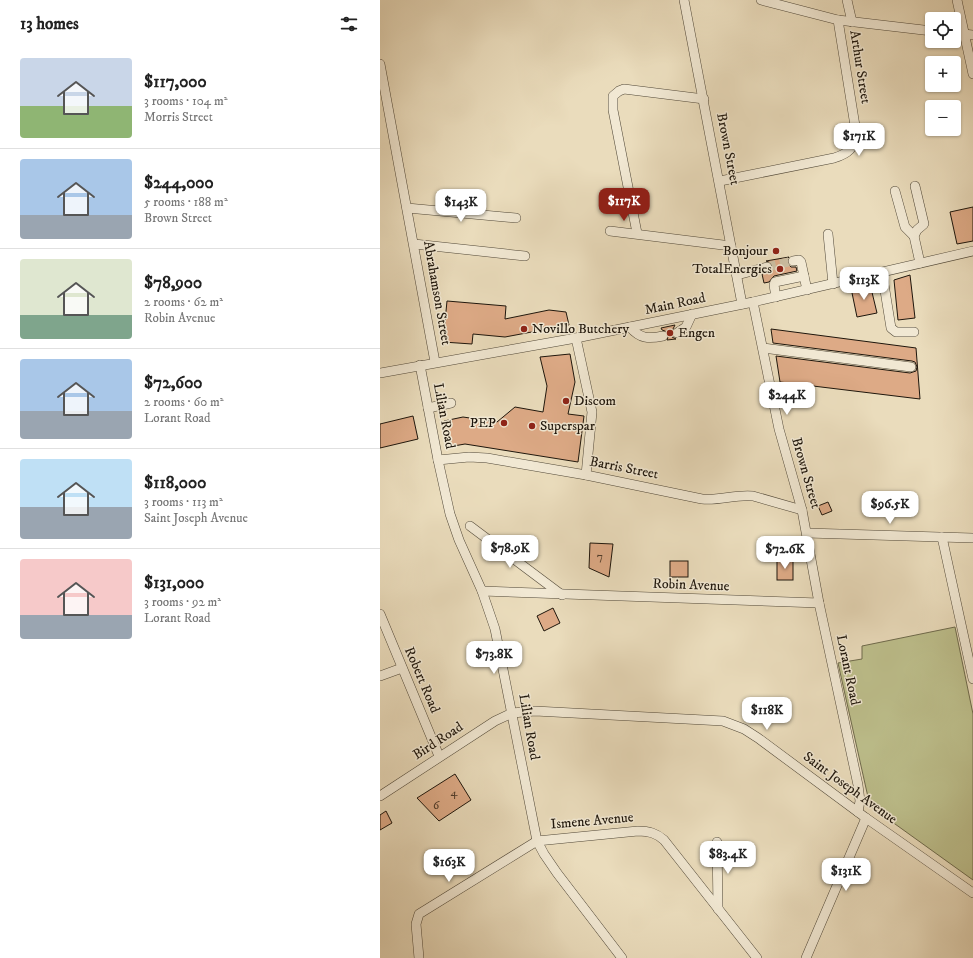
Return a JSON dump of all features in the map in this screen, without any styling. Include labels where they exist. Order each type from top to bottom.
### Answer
[{"type":"street","name":"Brown Street","points":[[684,0],[720,182],[742,304]]},
{"type":"street","points":[[761,0],[787,4],[838,20],[925,30]]},
{"type":"street","points":[[848,0],[852,22]]},
{"type":"street","points":[[957,0],[969,34],[973,74]]},
{"type":"street","name":"Arthur Street","points":[[720,182],[834,158],[850,150],[856,139],[856,132],[838,20]]},
{"type":"street","name":"Abrahamson Street","points":[[380,64],[435,362]]},
{"type":"street","points":[[637,233],[613,110],[613,96],[619,91],[629,89],[704,99]]},
{"type":"street","points":[[914,186],[924,224],[917,230],[914,236]]},
{"type":"street","points":[[895,191],[905,227],[914,236],[920,263]]},
{"type":"street","points":[[407,208],[516,218]]},
{"type":"street","points":[[610,231],[637,233],[731,246]]},
{"type":"street","points":[[828,234],[833,284]]},
{"type":"street","points":[[414,244],[525,256]]},
{"type":"street","name":"Main Road","points":[[380,373],[576,338],[753,302],[973,251]]},
{"type":"street","points":[[793,261],[800,261],[807,290]]},
{"type":"street","points":[[737,275],[767,267]]},
{"type":"street","points":[[882,272],[891,328],[896,332],[914,332]]},
{"type":"street","points":[[776,297],[775,282],[804,276]]},
{"type":"street","name":"Brown Street","points":[[753,302],[779,429],[807,533]]},
{"type":"street","points":[[677,333],[686,327],[692,314]]},
{"type":"street","points":[[630,327],[638,336],[643,338],[663,336]]},
{"type":"street","points":[[576,338],[592,412],[586,475]]},
{"type":"street","points":[[763,348],[911,367]]},
{"type":"street","name":"Lilian Road","points":[[420,365],[438,460],[453,524],[482,591],[495,629],[537,841],[557,873],[622,958]]},
{"type":"street","points":[[428,408],[451,403]]},
{"type":"street","name":"Barris Street","points":[[438,460],[468,457],[487,458],[586,475],[708,500],[747,495],[802,510]]},
{"type":"street","points":[[470,526],[562,595]]},
{"type":"street","points":[[807,533],[973,538]]},
{"type":"street","name":"Lorant Road","points":[[806,958],[862,815],[858,785],[819,602],[807,533]]},
{"type":"street","points":[[942,537],[973,679]]},
{"type":"street","name":"Robin Avenue","points":[[482,591],[562,595],[819,602]]},
{"type":"street","name":"Robert Road","points":[[380,614],[439,756]]},
{"type":"street","points":[[380,676],[402,668]]},
{"type":"street","name":"Saint Joseph Avenue","points":[[512,713],[535,711],[711,720],[733,723],[758,738],[862,815],[973,893]]},
{"type":"street","name":"Bird Road","points":[[380,796],[439,756],[495,721],[512,713]]},
{"type":"street","name":"Ismene Avenue","points":[[537,841],[638,831],[649,831],[657,835],[664,840],[757,958]]},
{"type":"street","points":[[419,958],[416,924],[419,914],[537,841]]},
{"type":"street","points":[[717,842],[718,909]]},
{"type":"green space","points":[[955,627],[973,714],[973,880],[870,806],[838,663],[862,659],[862,646]]},
{"type":"building","points":[[973,207],[973,241],[957,244],[950,212]]},
{"type":"building","points":[[789,257],[787,259],[788,264],[791,267],[796,267],[797,271],[774,276],[769,282],[764,283],[762,274],[771,271],[773,268],[771,263],[766,261]]},
{"type":"building","points":[[910,275],[915,318],[898,320],[894,280]]},
{"type":"building","points":[[870,284],[877,313],[857,317],[851,288]]},
{"type":"building","points":[[447,301],[506,306],[505,319],[549,310],[566,312],[569,325],[505,337],[473,334],[472,344],[443,342]]},
{"type":"building","points":[[675,325],[671,333],[672,337],[676,339],[667,340],[669,334],[661,328]]},
{"type":"building","points":[[771,329],[916,348],[920,399],[780,382],[776,356],[910,373],[916,371],[917,367],[915,362],[912,361],[773,343]]},
{"type":"building","points":[[570,354],[575,382],[568,414],[584,416],[578,462],[465,444],[448,447],[444,421],[463,417],[497,422],[515,407],[543,412],[547,386],[540,357]]},
{"type":"building","points":[[413,416],[418,439],[380,448],[380,424]]},
{"type":"building","points":[[828,502],[832,511],[822,515],[818,506]]},
{"type":"building","points":[[590,543],[613,544],[609,577],[589,568]]},
{"type":"building","points":[[670,561],[688,561],[688,577],[670,577]]},
{"type":"building","points":[[777,561],[793,561],[793,580],[777,580]]},
{"type":"building","points":[[553,608],[560,623],[544,631],[537,616]]},
{"type":"building","points":[[455,774],[471,800],[439,821],[417,798]]},
{"type":"building","points":[[386,811],[392,823],[380,830],[380,815]]},
{"type":"tunnel","points":[[767,267],[793,261]]},
{"type":"place","name":"Bonjour","points":[[776,251]]},
{"type":"place","name":"TotalEnergies","points":[[780,269]]},
{"type":"place","name":"Novillo Butchery","points":[[524,329]]},
{"type":"place","name":"Engen","points":[[670,333]]},
{"type":"place","name":"Discom","points":[[566,401]]},
{"type":"place","name":"PEP","points":[[504,423]]},
{"type":"place","name":"Superspar","points":[[532,426]]}]
